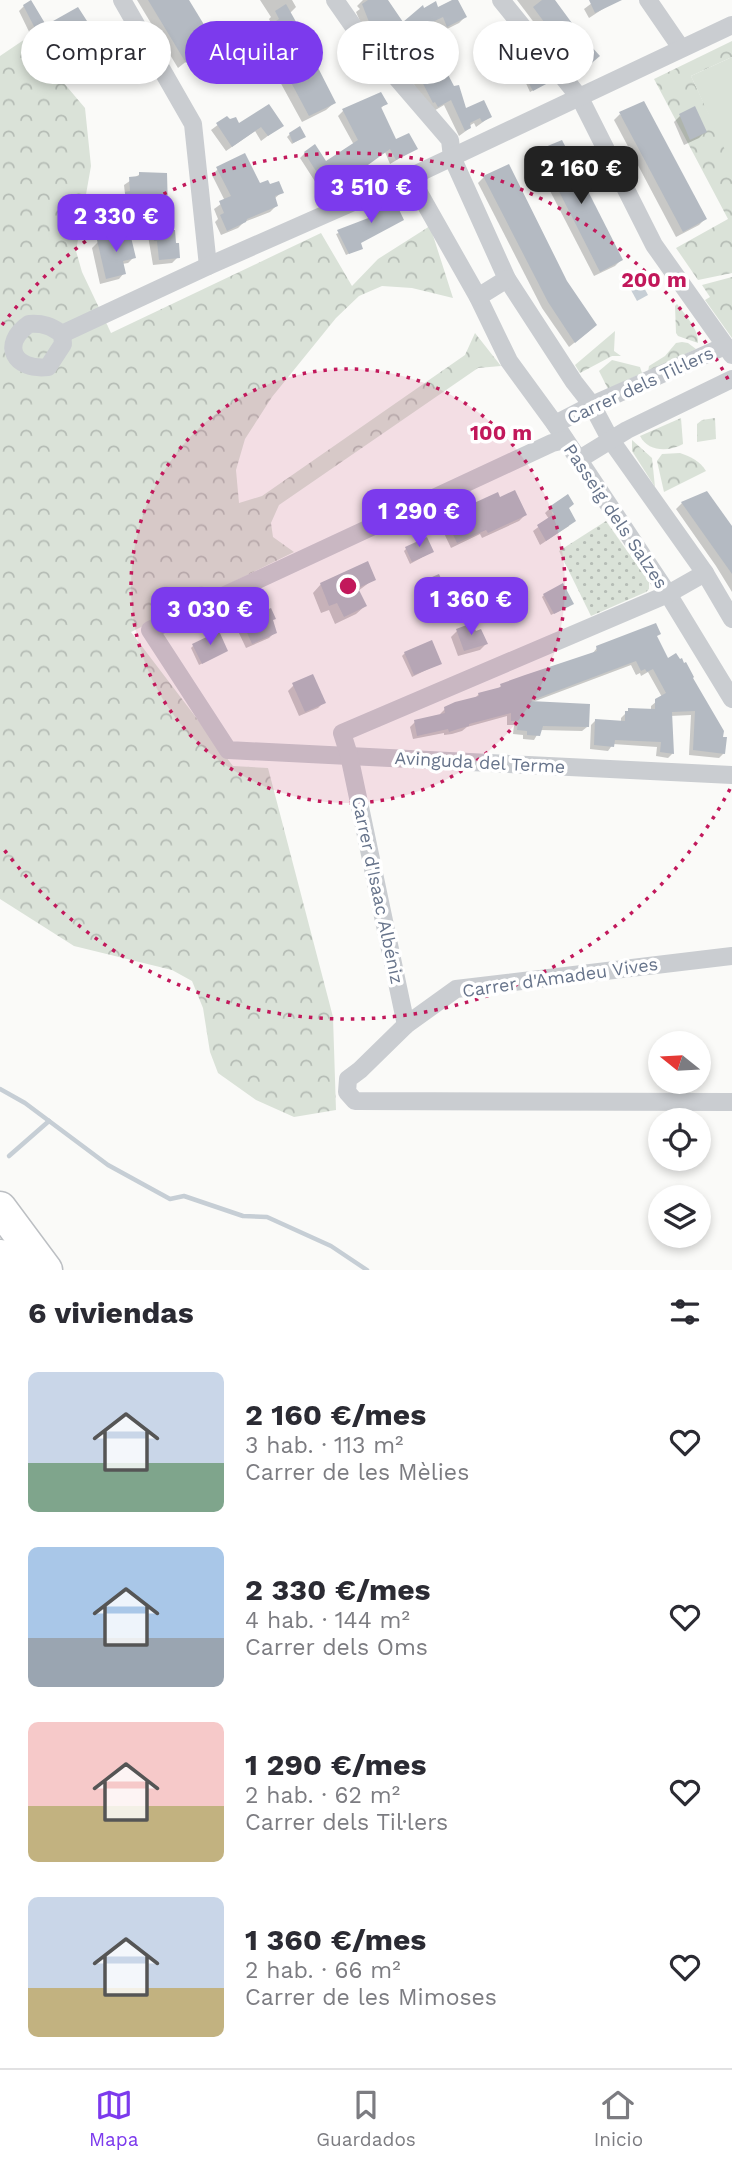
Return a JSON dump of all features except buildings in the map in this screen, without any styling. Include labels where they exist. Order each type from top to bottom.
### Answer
[{"type":"highway","points":[[0,1208],[46,1269]]},
{"type":"highway","points":[[0,1256],[12,1270]]},
{"type":"street","points":[[122,0],[193,124],[208,266]]},
{"type":"street","points":[[335,0],[358,33],[450,140],[452,157],[507,279],[592,405],[610,439],[705,573],[732,619]]},
{"type":"street","points":[[501,0],[580,99],[654,245],[729,350]]},
{"type":"street","points":[[648,0],[681,48]]},
{"type":"street","points":[[62,334],[580,99],[732,25]]},
{"type":"street","name":"Passeig dels Salzes","points":[[410,177],[478,297],[509,361],[560,432],[668,594],[732,699]]},
{"type":"street","points":[[478,297],[507,279]]},
{"type":"street","name":"Carrer dels Til·lers","points":[[228,750],[149,630],[552,443],[560,432],[592,405],[729,350]]},
{"type":"street","name":"Carrer dels Til·lers","points":[[578,460],[610,439],[732,379]]},
{"type":"street","points":[[349,755],[342,733],[668,594],[705,573]]},
{"type":"street","name":"Avinguda del Terme","points":[[228,750],[732,775]]},
{"type":"street","name":"Carrer d'Isaac Albéniz","points":[[349,755],[406,1025]]},
{"type":"street","name":"Carrer d'Amadeu Vives","points":[[730,959],[456,989],[406,1025],[348,1079],[347,1092],[355,1101],[732,1102]]},
{"type":"green space","points":[[732,41],[732,57],[691,76],[732,162],[732,273],[698,280],[676,248],[728,219],[654,79]]},
{"type":"green space","points":[[21,42],[21,84],[65,84],[85,108],[91,166],[76,251],[82,272],[111,333],[321,233],[352,286],[378,259],[430,226],[453,298],[412,288],[382,286],[359,296],[336,318],[272,397],[245,439],[236,470],[239,503],[262,496],[465,355],[475,333],[501,366],[478,368],[279,505],[271,523],[273,537],[294,552],[131,632],[233,766],[268,768],[333,1017],[336,1110],[294,1117],[256,1100],[218,1073],[210,1052],[203,1008],[192,981],[172,970],[74,946],[0,899],[0,56]]},
{"type":"green space","points":[[732,57],[732,162],[731,163],[691,76]]},
{"type":"green space","points":[[732,277],[732,338],[705,300],[710,297],[702,285]]},
{"type":"green space","points":[[677,304],[694,327],[698,343],[676,333]]},
{"type":"green space","points":[[615,331],[614,351],[621,356],[612,356],[580,373],[575,365]]},
{"type":"green space","points":[[682,342],[696,349],[648,372],[649,366],[665,356],[676,343]]},
{"type":"green space","points":[[612,360],[640,367],[642,373],[608,389],[599,371]]},
{"type":"green space","points":[[681,418],[683,444],[677,447],[653,448],[640,436]]},
{"type":"green space","points":[[715,418],[716,439],[697,442],[697,424],[702,420]]},
{"type":"green space","points":[[632,440],[652,458],[655,487],[632,451]]},
{"type":"green space","points":[[680,453],[695,460],[706,471],[664,492],[657,461],[662,454]]},
{"type":"green space","points":[[606,521],[649,582],[649,589],[591,616],[559,551]]},
{"type":"shaded area","points":[[636,273],[648,295],[637,301],[625,279]]},
{"type":"waterway","points":[[0,1089],[25,1103],[108,1165],[170,1199],[184,1196],[243,1216],[267,1217],[331,1246],[367,1270]]},
{"type":"waterway","points":[[9,1156],[49,1121]]}]
